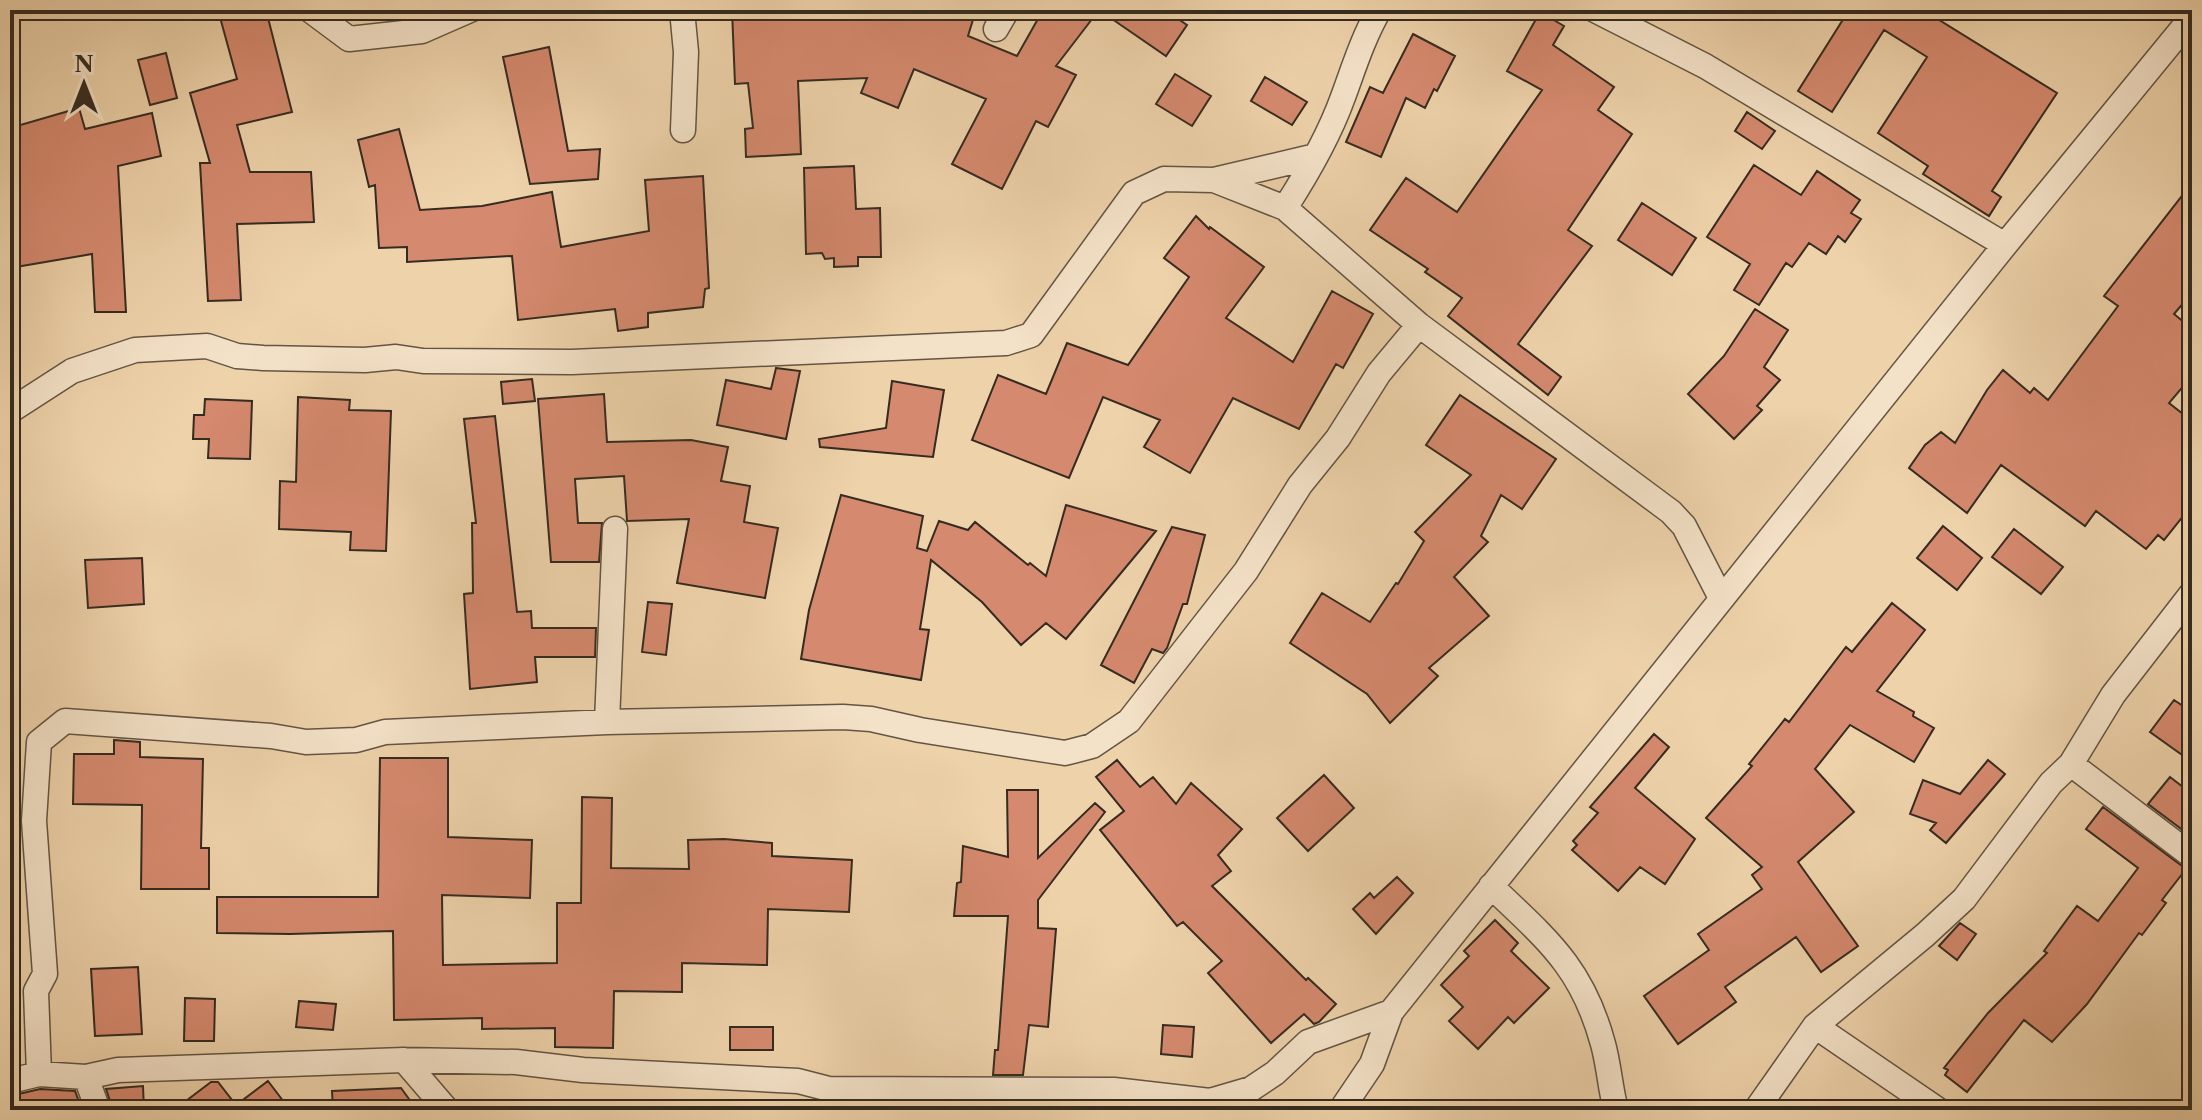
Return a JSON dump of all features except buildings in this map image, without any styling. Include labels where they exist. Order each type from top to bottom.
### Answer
[{"type":"street","points":[[310,10],[349,39],[422,31],[470,10]]},
{"type":"street","points":[[682,10],[686,52],[683,130]]},
{"type":"street","points":[[1285,208],[1316,156],[1342,100],[1355,58],[1379,10]]},
{"type":"street","points":[[1595,10],[1705,66],[2005,245]]},
{"type":"street","points":[[1341,1110],[1372,1064],[1391,1012],[2005,245],[2192,17]]},
{"type":"street","points":[[10,411],[72,371],[135,350],[207,346],[237,356],[263,358],[365,360],[396,357],[423,361],[572,362],[1006,343],[1031,335],[1134,193],[1164,179],[1214,180],[1316,156]]},
{"type":"street","points":[[1214,180],[1285,208],[1419,325],[1671,512],[1684,526],[1721,598]]},
{"type":"street","points":[[39,1074],[36,991],[45,974],[34,821],[39,742],[65,721],[271,736],[306,742],[356,740],[385,732],[607,722],[843,717],[871,719],[1035,750],[1065,753],[1092,746],[1129,721],[1237,584],[1300,485],[1338,438],[1379,373],[1419,325]]},
{"type":"street","points":[[607,722],[615,529]]},
{"type":"street","points":[[1756,1110],[1815,1026],[1964,899],[2051,783],[2071,764],[2113,695],[2192,593]]},
{"type":"street","points":[[2071,764],[2192,856]]},
{"type":"street","points":[[1491,886],[1555,947],[1577,977],[1603,1045],[1616,1110]]},
{"type":"street","points":[[10,1081],[39,1074],[86,1077],[118,1070],[404,1060],[516,1062],[583,1070],[753,1077],[798,1081],[829,1089],[1114,1090],[1210,1101],[1251,1089],[1275,1073],[1308,1042],[1391,1012]]},
{"type":"street","points":[[1815,1026],[1938,1110]]},
{"type":"street","points":[[404,1060],[447,1110]]},
{"type":"street","points":[[86,1077],[98,1110]]}]
